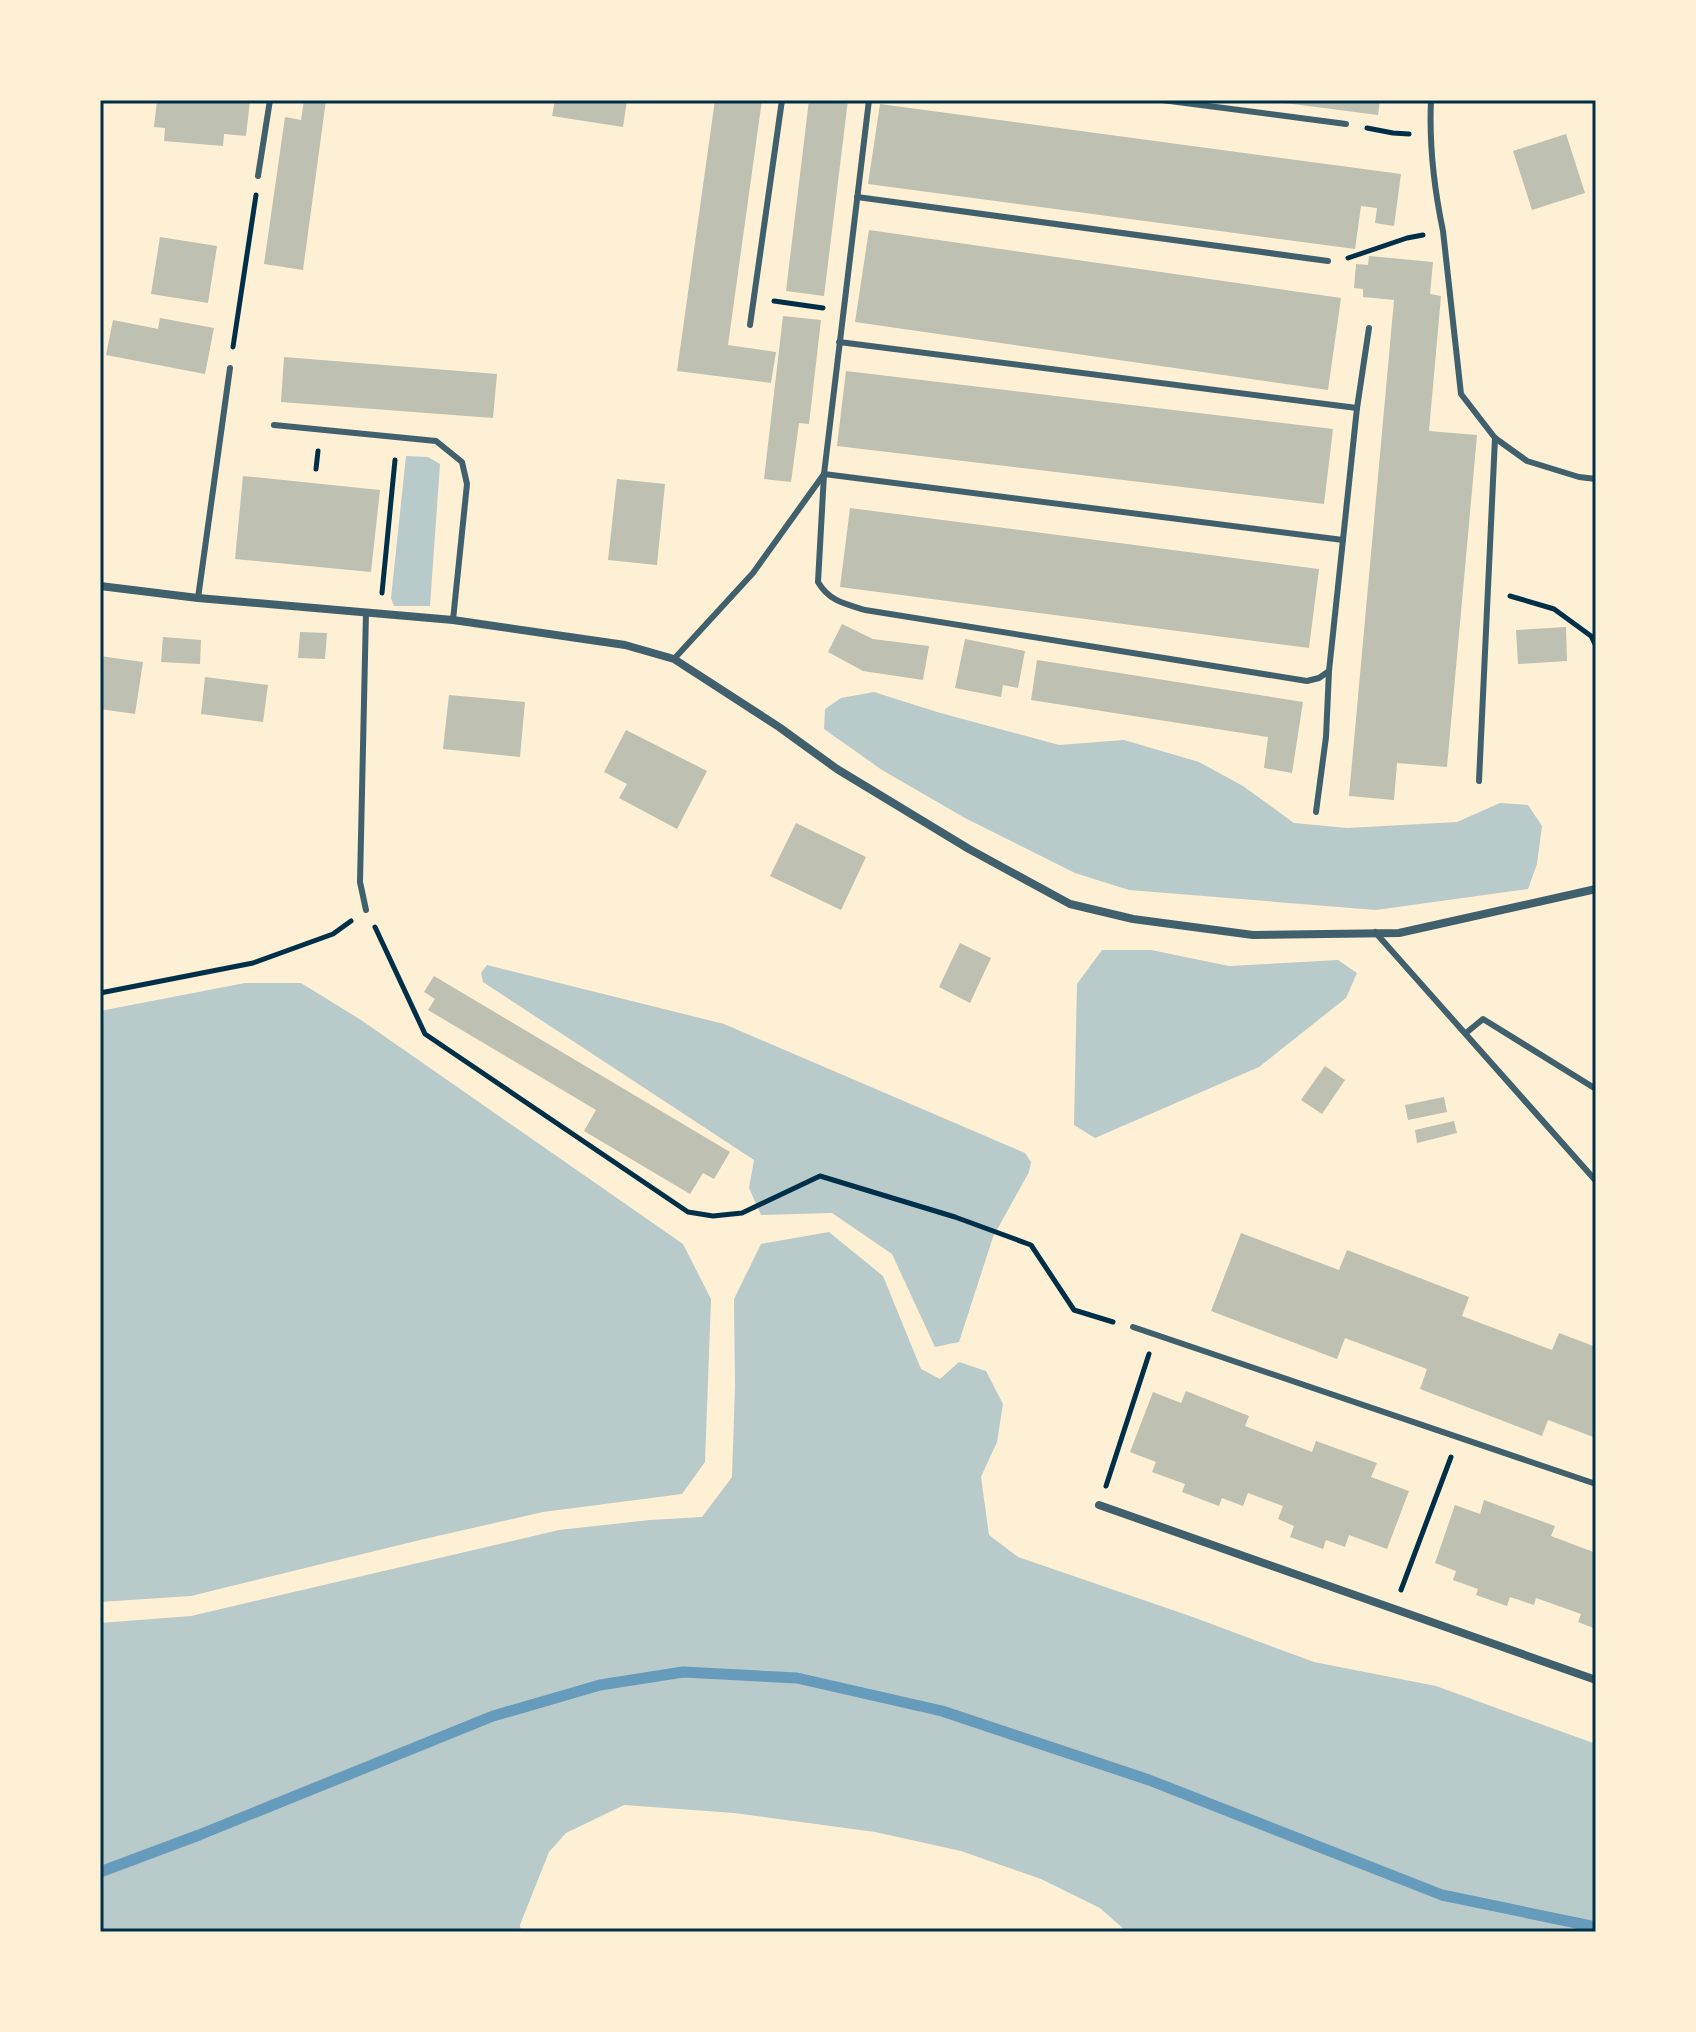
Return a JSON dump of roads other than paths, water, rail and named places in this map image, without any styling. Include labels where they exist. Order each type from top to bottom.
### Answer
[{"type":"street","points":[[100,586],[198,598],[453,620],[625,645],[674,659],[888,802],[969,849],[1070,904],[1133,919],[1253,935],[1399,933],[1596,889]]},
{"type":"street","points":[[1099,1505],[1596,1680]]},
{"type":"lane","points":[[258,176],[270,100]]},
{"type":"lane","points":[[750,325],[782,100]]},
{"type":"lane","points":[[869,100],[824,474],[818,582],[824,592],[838,602],[865,610],[1307,681],[1329,671]]},
{"type":"lane","points":[[1162,100],[1346,124]]},
{"type":"lane","points":[[1431,100],[1430,135],[1461,394],[1495,438],[1527,461],[1596,479]]},
{"type":"lane","points":[[857,197],[1328,261]]},
{"type":"lane","points":[[1316,812],[1357,408],[1369,328]]},
{"type":"lane","points":[[839,342],[1357,408]]},
{"type":"lane","points":[[198,598],[230,368]]},
{"type":"lane","points":[[274,425],[436,441],[462,462],[467,484],[453,620]]},
{"type":"lane","points":[[1479,781],[1495,438]]},
{"type":"lane","points":[[824,474],[1343,540]]},
{"type":"lane","points":[[674,659],[753,573],[824,474]]},
{"type":"lane","points":[[366,612],[360,882],[366,910]]},
{"type":"lane","points":[[1375,932],[1596,1181]]},
{"type":"lane","points":[[1466,1033],[1483,1019],[1596,1089]]},
{"type":"lane","points":[[1133,1327],[1596,1484]]},
{"type":"waterway","points":[[100,1872],[493,1716],[600,1685],[683,1672],[797,1678],[942,1711],[1149,1780],[1442,1895],[1596,1927]]}]
